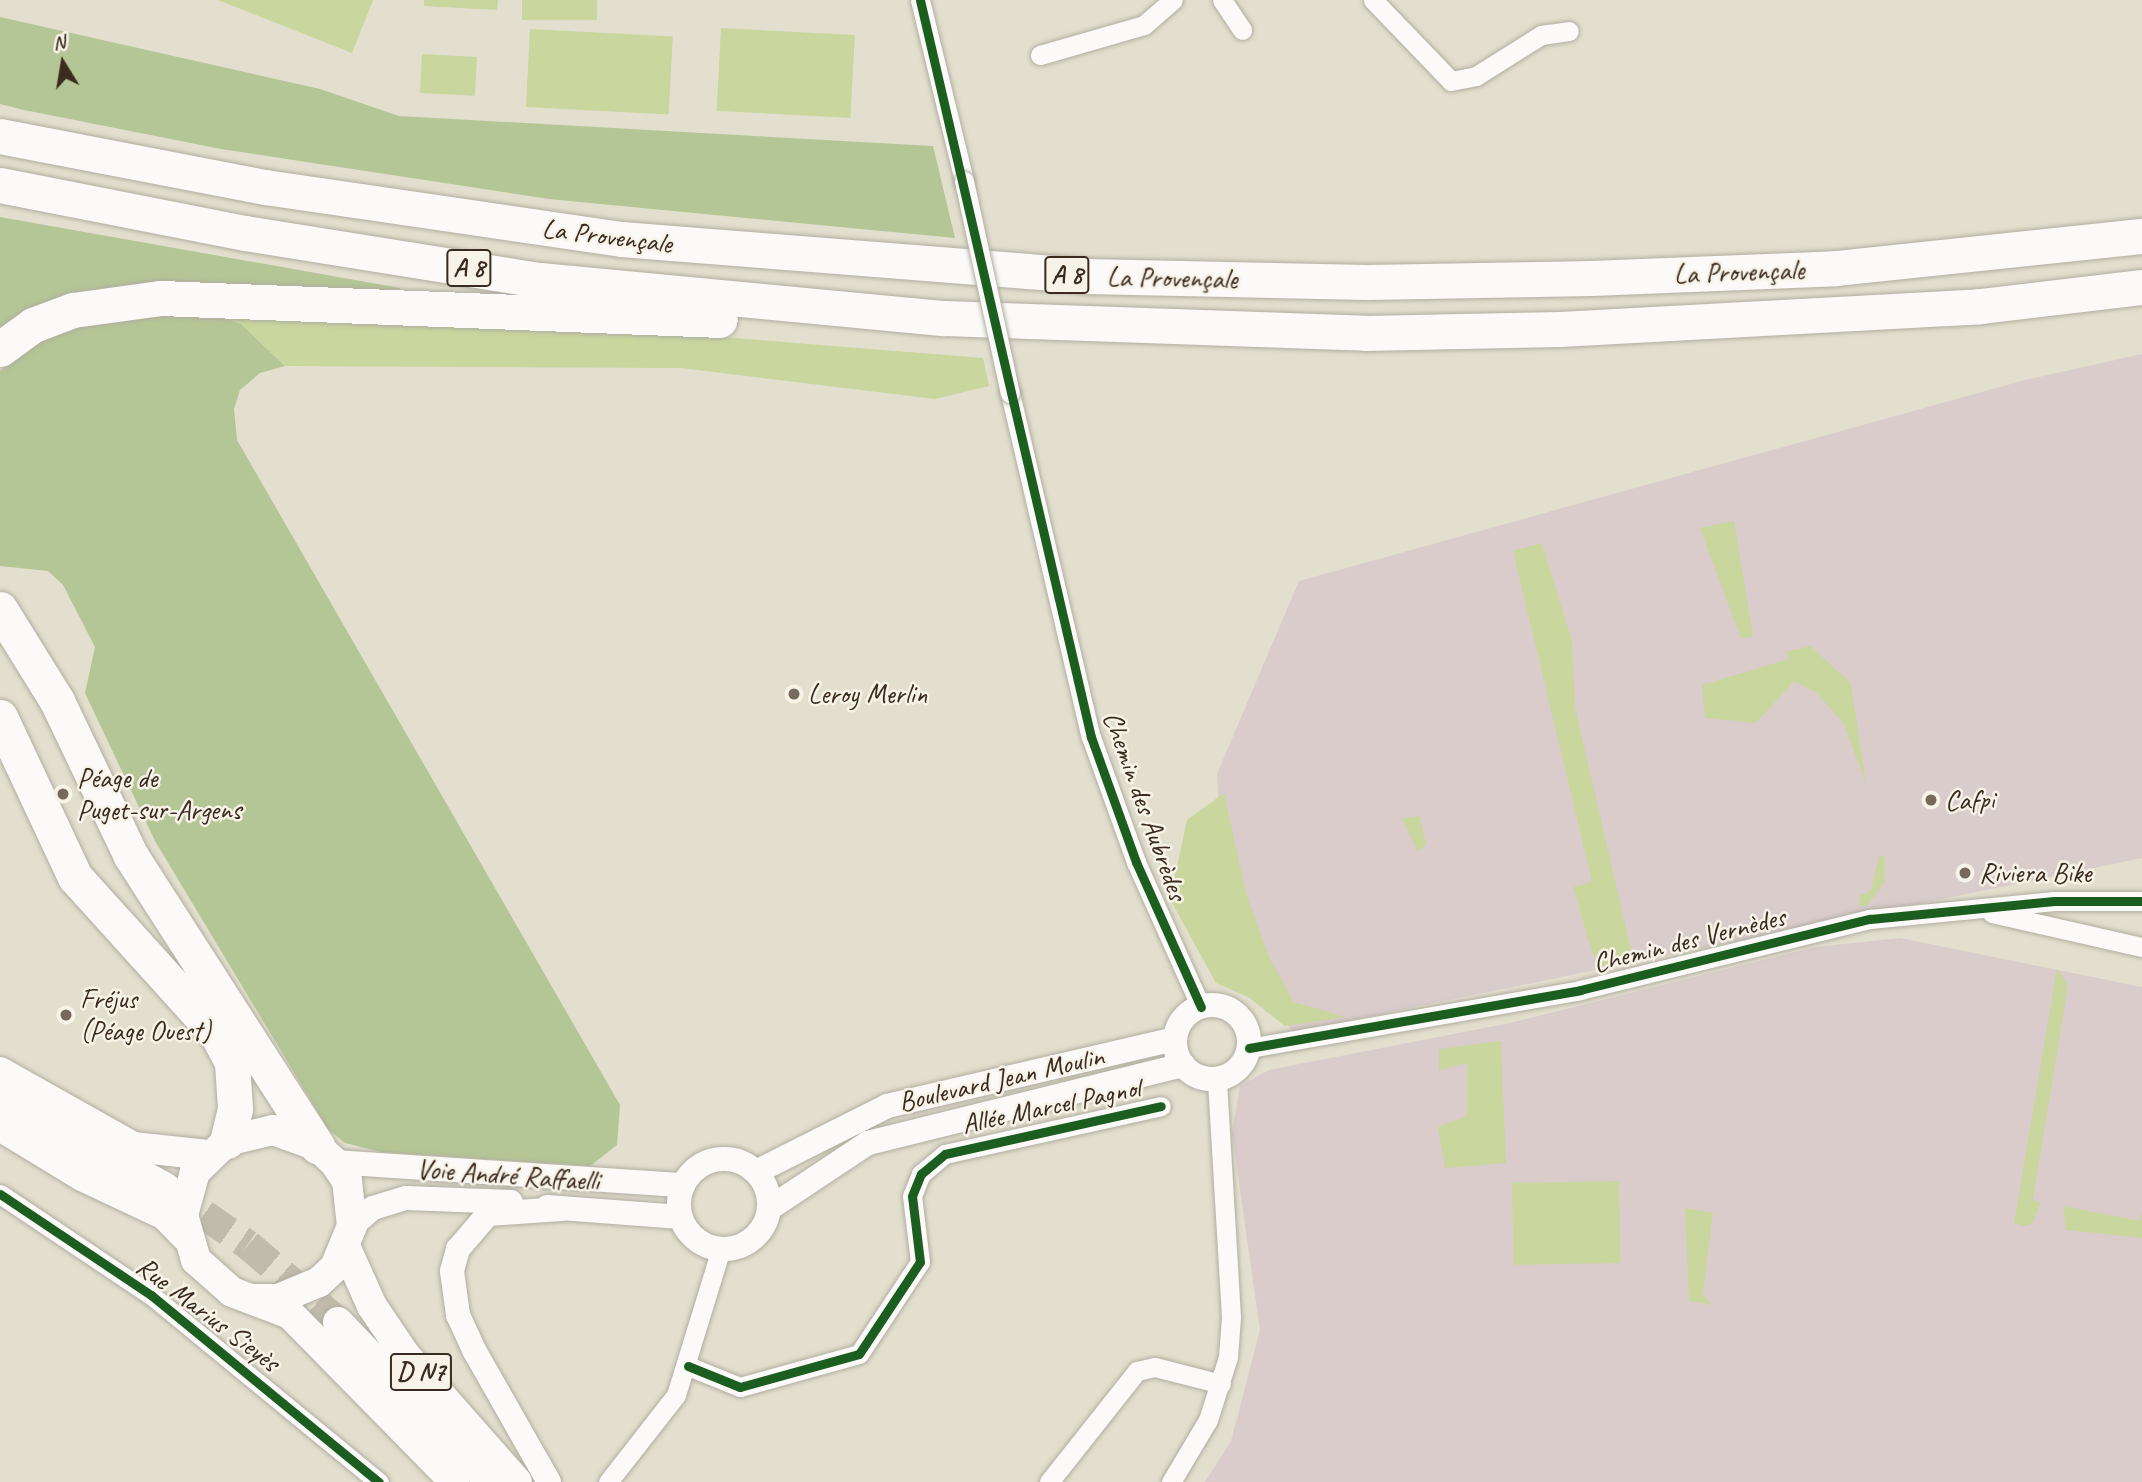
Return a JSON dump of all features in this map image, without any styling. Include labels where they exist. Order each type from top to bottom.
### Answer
[{"type":"highway","name":"La Provençale","points":[[0,136],[265,187],[621,239],[1086,276],[1367,282],[1591,278],[1836,268],[2142,236]]},
{"type":"highway","name":"La Provençale","points":[[0,185],[245,233],[540,279],[944,318],[1366,333],[1560,329],[1980,306],[2142,287]]},
{"type":"highway","points":[[0,349],[33,325],[73,310],[160,298],[741,320],[944,318]]},
{"type":"highway","points":[[0,609],[57,701],[131,856],[326,1154]]},
{"type":"highway","points":[[0,717],[75,877],[217,1034],[232,1062],[235,1109],[217,1148]]},
{"type":"main road","points":[[0,1072],[133,1147],[217,1148],[273,1130],[326,1154],[347,1181],[349,1237],[335,1267],[300,1293],[256,1299],[212,1278],[186,1237],[165,1215],[82,1176],[0,1126]]},
{"type":"main road","points":[[0,1099],[166,1188]]},
{"type":"main road","points":[[186,1237],[186,1193],[217,1148]]},
{"type":"main road","name":"D N7","points":[[349,1237],[393,1339],[517,1482]]},
{"type":"main road","name":"D N7","points":[[256,1299],[290,1314],[315,1336],[455,1482]]},
{"type":"main road","points":[[338,1322],[491,1482]]},
{"type":"street","name":"Chemin des Aubrèdes","points":[[920,0],[964,181],[1024,469],[1091,737],[1136,862],[1200,1006]]},
{"type":"street","points":[[1040,55],[1144,25],[1173,0]]},
{"type":"street","points":[[1222,0],[1242,30]]},
{"type":"street","points":[[1373,0],[1451,81],[1476,76],[1541,35],[1569,31]]},
{"type":"street","name":"Chemin des Vernèdes","points":[[1249,1048],[1580,990],[1870,919],[1984,911],[2054,901],[2142,901]]},
{"type":"street","name":"Chemin des Vernèdes","points":[[1984,911],[2142,947]]},
{"type":"street","points":[[1200,1006],[1237,1013],[1249,1048],[1238,1068],[1217,1078],[1183,1065],[1175,1039],[1182,1020],[1200,1006]]},
{"type":"street","name":"Boulevard Jean Moulin","points":[[756,1172],[887,1106],[1175,1039]]},
{"type":"street","name":"Boulevard Jean Moulin","points":[[770,1208],[869,1143],[1183,1065]]},
{"type":"street","points":[[1171,1482],[1221,1384],[1231,1317],[1217,1078]]},
{"type":"street","name":"Allée Marcel Pagnol","points":[[688,1366],[740,1387],[859,1354],[920,1262],[912,1196],[921,1174],[945,1154],[1161,1106]]},
{"type":"street","name":"Voie André Raffaelli","points":[[326,1154],[683,1185]]},
{"type":"street","points":[[729,1159],[756,1172],[770,1208],[748,1243],[721,1249],[696,1239],[681,1217],[683,1185],[713,1160],[729,1159]]},
{"type":"street","name":"Rue Marius Sieyès","points":[[0,1194],[151,1295],[379,1482]]},
{"type":"street","name":"Voie André Raffaelli","points":[[349,1237],[373,1208],[406,1198],[681,1217]]},
{"type":"street","points":[[548,1482],[475,1352],[458,1315],[452,1271],[458,1249],[488,1214],[561,1209]]},
{"type":"street","points":[[608,1482],[651,1433],[688,1366],[721,1249]]},
{"type":"street","points":[[1049,1482],[1137,1371],[1155,1367],[1221,1384]]},
{"type":"shaded area","points":[[2142,354],[2142,858],[1293,1032],[1252,977],[1225,917],[1217,774],[1299,581],[2025,380]]},
{"type":"shaded area","points":[[1900,938],[2142,987],[2142,1482],[1205,1482],[1231,1441],[1260,1330],[1232,1133],[1240,1086],[1269,1070],[1510,1023],[1815,947]]},
{"type":"green space","points":[[218,0],[373,0],[352,53]]},
{"type":"green space","points":[[424,0],[498,0],[497,10],[424,6]]},
{"type":"green space","points":[[522,0],[597,0],[597,20],[522,20]]},
{"type":"green space","points":[[0,17],[320,89],[399,116],[933,146],[955,238],[549,199],[221,149],[24,110],[0,104]]},
{"type":"green space","points":[[721,28],[855,35],[850,118],[717,111]]},
{"type":"green space","points":[[530,29],[673,36],[669,114],[526,107]]},
{"type":"green space","points":[[422,54],[477,57],[475,96],[420,93]]},
{"type":"green space","points":[[0,217],[400,288],[400,295],[207,287],[0,332]]},
{"type":"green space","points":[[206,312],[624,329],[983,358],[989,386],[935,399],[681,368],[285,366],[241,324]]},
{"type":"green space","points":[[206,312],[241,324],[285,366],[260,373],[240,390],[234,409],[237,440],[620,1105],[617,1145],[590,1166],[381,1152],[345,1143],[328,1129],[155,841],[85,693],[95,647],[63,585],[48,571],[0,566],[0,371],[28,347],[83,321]]},
{"type":"green space","points":[[1734,521],[1753,636],[1741,639],[1700,528]]},
{"type":"green space","points":[[1542,543],[1572,641],[1575,707],[1633,958],[1603,967],[1592,952],[1573,887],[1592,882],[1513,551]]},
{"type":"green space","points":[[1810,646],[1851,683],[1866,784],[1844,724],[1817,693],[1794,681],[1756,723],[1705,718],[1702,685],[1789,659],[1786,652]]},
{"type":"green space","points":[[1224,793],[1247,896],[1270,959],[1294,1002],[1346,1017],[1285,1026],[1248,997],[1216,983],[1170,899],[1187,820]]},
{"type":"green space","points":[[1420,816],[1426,844],[1418,852],[1402,818]]},
{"type":"green space","points":[[1879,856],[1885,856],[1885,881],[1868,905],[1859,906],[1859,896],[1871,890]]},
{"type":"green space","points":[[2057,969],[2068,985],[2033,1200],[2041,1202],[2032,1224],[2024,1226],[2014,1223]]},
{"type":"green space","points":[[1501,1041],[1506,1163],[1445,1168],[1438,1127],[1467,1116],[1467,1063],[1439,1070],[1439,1049]]},
{"type":"green space","points":[[1619,1181],[1620,1263],[1513,1265],[1512,1183]]},
{"type":"green space","points":[[2063,1206],[2140,1221],[2142,1211],[2142,1238],[2066,1230]]},
{"type":"green space","points":[[1685,1208],[1713,1213],[1703,1295],[1713,1305],[1689,1301]]},
{"type":"tunnel","points":[[167,1189],[248,1245],[338,1322]]},
{"type":"cycle path","points":[[920,0],[1091,737],[1136,862],[1201,1007]]},
{"type":"cycle path","points":[[1249,1048],[1580,990],[1870,919],[2054,901],[2142,901]]},
{"type":"cycle path","points":[[688,1366],[740,1387],[859,1354],[920,1262],[912,1196],[921,1174],[945,1154],[1161,1106]]},
{"type":"cycle path","points":[[0,1194],[151,1295],[379,1482]]},
{"type":"place","name":"Leroy Merlin","points":[[794,694]]},
{"type":"place","name":"Péage de Puget-sur-Argens","points":[[63,794]]},
{"type":"place","name":"Cafpi","points":[[1931,800]]},
{"type":"place","name":"Riviera Bike","points":[[1965,873]]},
{"type":"place","name":"Fréjus (Péage Ouest)","points":[[66,1015]]}]
